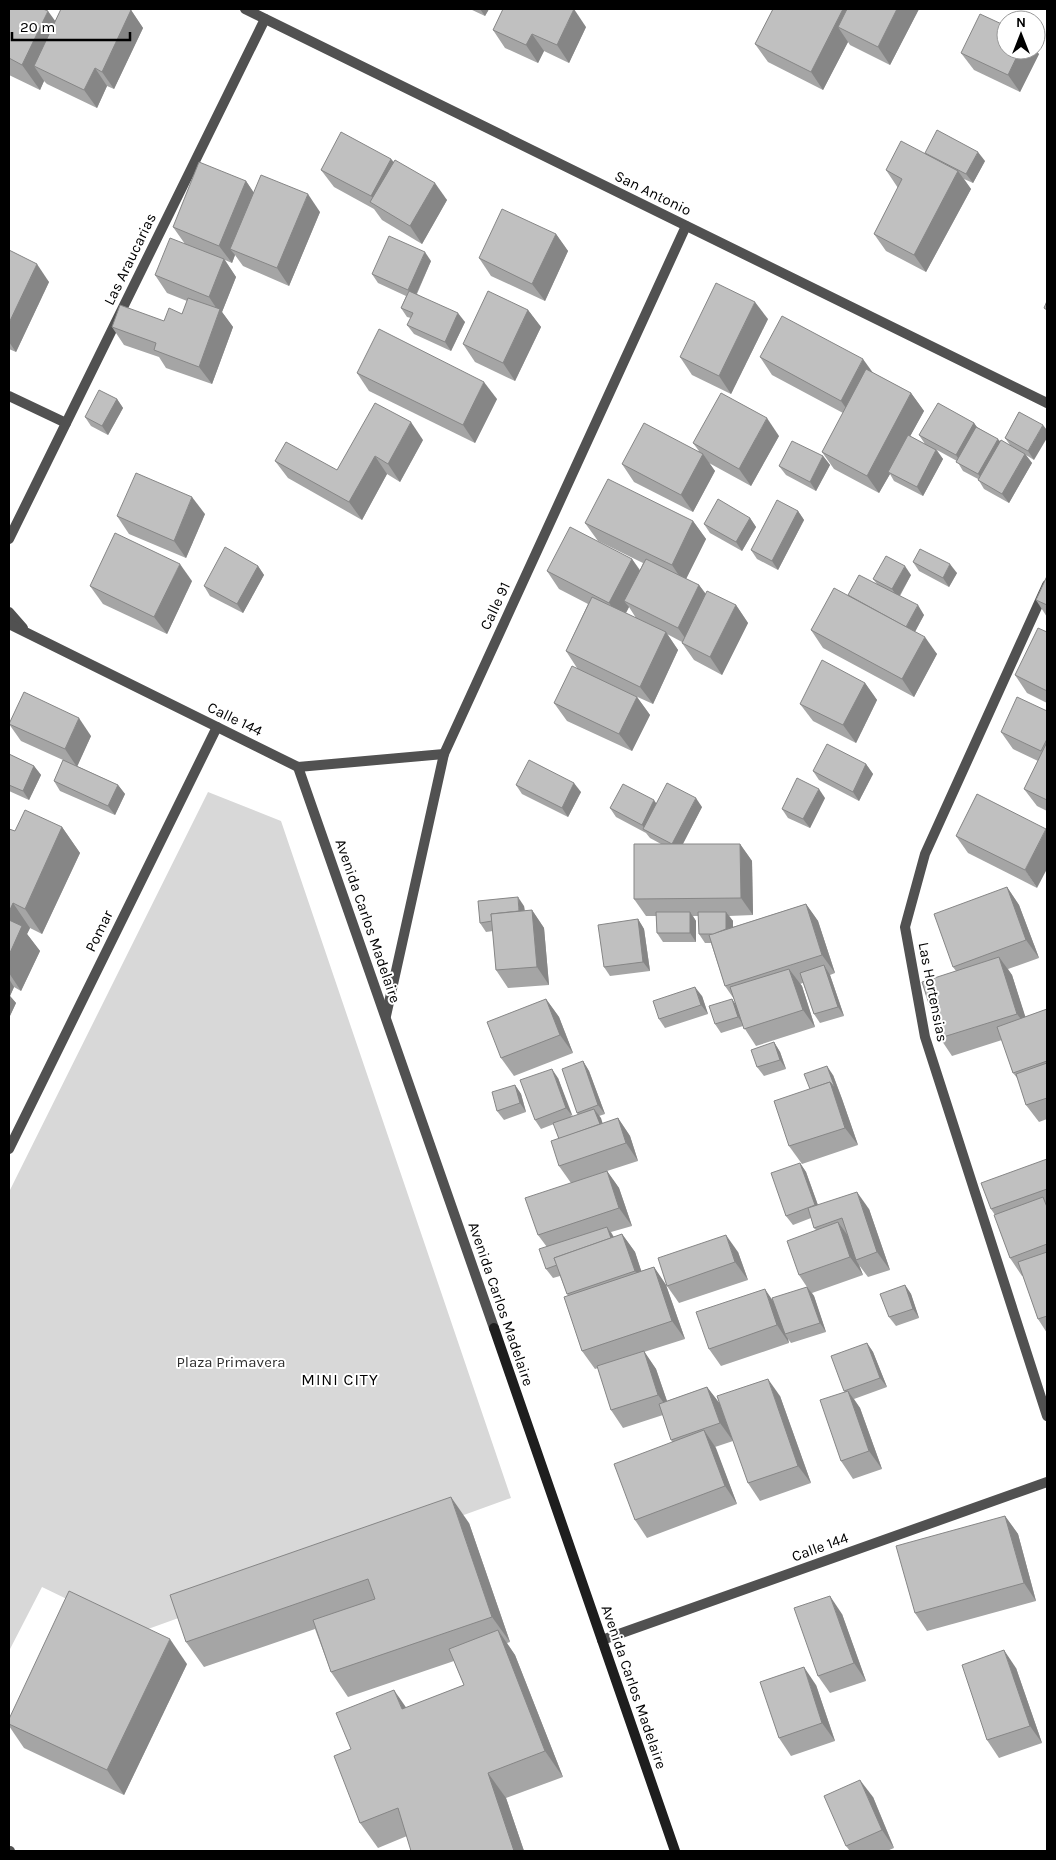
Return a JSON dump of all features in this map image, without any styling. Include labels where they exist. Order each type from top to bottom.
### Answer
[{"type":"main road","name":"Avenida Carlos Madelaire","points":[[494,1328],[675,1851]]},
{"type":"street","name":"San Antonio","points":[[245,9],[1047,404]]},
{"type":"street","name":"Las Araucarias","points":[[9,539],[266,19]]},
{"type":"street","name":"Calle 91","points":[[386,1016],[444,754],[686,226]]},
{"type":"street","points":[[9,396],[66,423]]},
{"type":"street","name":"Las Hortensias","points":[[1047,585],[925,854],[906,927],[925,1037],[1047,1416]]},
{"type":"street","name":"Calle 144","points":[[9,612],[28,633]]},
{"type":"street","name":"Calle 144","points":[[9,624],[298,767]]},
{"type":"street","name":"Pomar","points":[[9,1149],[217,727]]},
{"type":"street","points":[[298,767],[444,754]]},
{"type":"street","name":"Avenida Carlos Madelaire","points":[[298,767],[494,1328]]},
{"type":"street","name":"Calle 144","points":[[602,1640],[1047,1482]]},
{"type":"green space","name":"Plaza Primavera","points":[[208,792],[281,821],[511,1498],[137,1633],[42,1587],[9,1651],[9,1192]]},
{"type":"building","points":[[9,9],[43,9],[48,11],[22,65],[9,58]]},
{"type":"building","points":[[61,9],[131,10],[102,72],[95,68],[84,90],[34,66]]},
{"type":"building","points":[[503,9],[574,9],[557,45],[532,34],[526,45],[493,30]]},
{"type":"building","points":[[773,9],[843,9],[811,72],[755,44]]},
{"type":"building","points":[[847,9],[897,9],[878,47],[838,27]]},
{"type":"building","points":[[980,14],[996,21],[996,60],[1015,60],[1008,75],[961,53]]},
{"type":"building","points":[[937,130],[978,152],[966,174],[925,153]]},
{"type":"building","points":[[341,132],[391,159],[371,196],[321,170]]},
{"type":"building","points":[[901,141],[958,171],[914,255],[874,234],[902,179],[886,170]]},
{"type":"building","points":[[395,160],[435,183],[410,226],[370,202]]},
{"type":"building","points":[[199,162],[246,181],[219,246],[173,227]]},
{"type":"building","points":[[261,175],[308,194],[277,268],[230,249]]},
{"type":"building","points":[[502,209],[556,234],[532,284],[479,258]]},
{"type":"building","points":[[389,236],[425,252],[408,290],[372,274]]},
{"type":"building","points":[[170,238],[224,259],[209,297],[155,275]]},
{"type":"building","points":[[9,250],[37,264],[9,323]]},
{"type":"building","points":[[716,283],[755,302],[719,376],[680,357]]},
{"type":"building","points":[[409,291],[458,313],[445,342],[407,325],[413,313],[401,308]]},
{"type":"building","points":[[488,291],[528,310],[503,363],[463,344]]},
{"type":"building","points":[[188,298],[220,309],[199,367],[154,350],[156,343],[112,327],[120,305],[164,321],[169,308],[182,314]]},
{"type":"building","points":[[782,316],[863,359],[841,401],[760,357]]},
{"type":"building","points":[[379,329],[484,382],[463,425],[357,373]]},
{"type":"building","points":[[866,369],[911,393],[867,476],[822,452]]},
{"type":"building","points":[[99,390],[117,399],[102,426],[85,417]]},
{"type":"building","points":[[721,393],[767,418],[739,469],[693,443]]},
{"type":"building","points":[[375,403],[411,422],[388,464],[375,456],[349,502],[275,461],[286,442],[337,470]]},
{"type":"building","points":[[938,403],[974,423],[956,455],[919,435]]},
{"type":"building","points":[[1019,412],[1043,425],[1028,451],[1005,438]]},
{"type":"building","points":[[644,423],[703,454],[681,495],[622,464]]},
{"type":"building","points":[[976,427],[998,439],[978,474],[956,462]]},
{"type":"building","points":[[908,435],[936,450],[917,487],[888,472]]},
{"type":"building","points":[[1001,440],[1025,454],[1002,494],[978,480]]},
{"type":"building","points":[[792,441],[823,456],[810,482],[779,466]]},
{"type":"building","points":[[136,473],[192,497],[174,541],[117,516]]},
{"type":"building","points":[[608,479],[693,521],[672,565],[585,523]]},
{"type":"building","points":[[718,499],[750,518],[736,542],[704,524]]},
{"type":"building","points":[[777,500],[798,511],[772,561],[751,550]]},
{"type":"building","points":[[570,527],[632,559],[609,603],[547,571]]},
{"type":"building","points":[[115,533],[180,564],[154,617],[90,586]]},
{"type":"building","points":[[225,547],[258,566],[237,604],[204,586]]},
{"type":"building","points":[[920,549],[950,564],[943,578],[913,562]]},
{"type":"building","points":[[886,556],[905,566],[892,589],[873,579]]},
{"type":"building","points":[[646,559],[699,585],[678,628],[624,601]]},
{"type":"building","points":[[859,575],[918,605],[906,627],[848,595]]},
{"type":"building","points":[[1047,576],[1047,605],[1036,600]]},
{"type":"building","points":[[834,588],[925,637],[902,679],[811,630]]},
{"type":"building","points":[[707,591],[736,605],[710,657],[682,643]]},
{"type":"building","points":[[592,597],[666,632],[640,687],[566,651]]},
{"type":"building","points":[[1038,628],[1047,632],[1047,691],[1015,675]]},
{"type":"building","points":[[822,660],[865,683],[843,725],[800,704]]},
{"type":"building","points":[[572,666],[637,697],[619,734],[554,703]]},
{"type":"building","points":[[24,692],[79,718],[65,749],[9,724]]},
{"type":"building","points":[[1017,697],[1047,711],[1047,739],[1041,751],[1001,732]]},
{"type":"building","points":[[1047,742],[1047,800],[1024,789]]},
{"type":"building","points":[[827,744],[866,764],[853,792],[813,771]]},
{"type":"building","points":[[9,754],[34,766],[23,791],[9,785]]},
{"type":"building","points":[[63,760],[118,785],[108,806],[54,781]]},
{"type":"building","points":[[529,760],[574,783],[562,808],[516,785]]},
{"type":"building","points":[[797,778],[819,789],[803,819],[782,809]]},
{"type":"building","points":[[667,783],[696,798],[672,844],[643,829]]},
{"type":"building","points":[[623,784],[654,800],[642,825],[610,808]]},
{"type":"building","points":[[977,794],[1046,829],[1025,870],[956,836]]},
{"type":"building","points":[[25,810],[62,827],[25,909],[13,903],[9,912],[9,829],[15,831]]},
{"type":"building","points":[[634,844],[740,844],[741,898],[634,899]]},
{"type":"building","points":[[1007,887],[1026,940],[953,967],[934,914]]},
{"type":"building","points":[[518,897],[519,911],[491,914],[492,921],[480,923],[478,901]]},
{"type":"building","points":[[806,904],[822,955],[725,986],[709,935]]},
{"type":"building","points":[[532,910],[537,967],[496,970],[491,914]]},
{"type":"building","points":[[656,912],[690,912],[690,933],[657,933]]},
{"type":"building","points":[[698,912],[726,912],[726,929],[713,934],[699,934]]},
{"type":"building","points":[[638,919],[643,962],[604,967],[598,925]]},
{"type":"building","points":[[9,920],[22,926],[9,955]]},
{"type":"building","points":[[999,957],[1017,1014],[940,1038],[922,982]]},
{"type":"building","points":[[824,965],[838,1007],[814,1014],[800,973]]},
{"type":"building","points":[[789,969],[803,1010],[744,1029],[730,987]]},
{"type":"building","points":[[695,987],[701,1005],[659,1019],[653,1001]]},
{"type":"building","points":[[546,999],[560,1035],[501,1058],[487,1022]]},
{"type":"building","points":[[732,999],[738,1017],[715,1024],[709,1006]]},
{"type":"building","points":[[1047,1009],[1047,1061],[1013,1073],[997,1027]]},
{"type":"building","points":[[774,1042],[780,1060],[757,1067],[751,1050]]},
{"type":"building","points":[[583,1061],[598,1105],[577,1113],[562,1069]]},
{"type":"building","points":[[1047,1063],[1047,1098],[1026,1105],[1016,1074]]},
{"type":"building","points":[[827,1066],[835,1088],[830,1082],[810,1089],[804,1074]]},
{"type":"building","points":[[552,1069],[566,1108],[535,1120],[520,1080]]},
{"type":"building","points":[[830,1082],[845,1128],[789,1146],[774,1101]]},
{"type":"building","points":[[515,1085],[520,1103],[497,1111],[492,1092]]},
{"type":"building","points":[[594,1109],[600,1124],[559,1139],[553,1123]]},
{"type":"building","points":[[618,1118],[626,1143],[559,1166],[551,1141]]},
{"type":"building","points":[[1047,1159],[1047,1189],[991,1209],[981,1183]]},
{"type":"building","points":[[800,1163],[815,1205],[786,1216],[771,1173]]},
{"type":"building","points":[[607,1171],[619,1208],[538,1235],[525,1198]]},
{"type":"building","points":[[857,1192],[877,1252],[856,1260],[842,1218],[814,1228],[808,1208]]},
{"type":"building","points":[[1043,1197],[1047,1207],[1047,1244],[1010,1258],[994,1215]]},
{"type":"building","points":[[838,1222],[850,1257],[799,1275],[787,1241]]},
{"type":"building","points":[[607,1227],[611,1238],[554,1258],[557,1265],[546,1269],[539,1249]]},
{"type":"building","points":[[622,1234],[635,1271],[567,1294],[554,1258]]},
{"type":"building","points":[[726,1235],[735,1262],[667,1286],[658,1258]]},
{"type":"building","points":[[1047,1252],[1047,1316],[1038,1319],[1018,1262]]},
{"type":"building","points":[[654,1267],[672,1321],[582,1351],[564,1297]]},
{"type":"building","points":[[905,1285],[913,1309],[889,1317],[880,1294]]},
{"type":"building","points":[[807,1287],[820,1323],[785,1334],[772,1298]]},
{"type":"building","points":[[765,1289],[777,1325],[709,1349],[696,1312]]},
{"type":"building","points":[[867,1343],[880,1378],[844,1391],[831,1356]]},
{"type":"building","points":[[644,1351],[658,1395],[611,1410],[597,1366]]},
{"type":"building","points":[[768,1379],[798,1466],[748,1483],[717,1396]]},
{"type":"building","points":[[707,1387],[720,1423],[671,1440],[659,1404]]},
{"type":"building","points":[[848,1391],[869,1451],[841,1461],[820,1400]]},
{"type":"building","points":[[704,1430],[725,1486],[635,1520],[614,1464]]},
{"type":"building","points":[[451,1497],[492,1617],[331,1672],[313,1620],[375,1599],[368,1579],[186,1642],[170,1595]]},
{"type":"building","points":[[1005,1516],[1024,1583],[915,1613],[896,1546]]},
{"type":"building","points":[[69,1591],[170,1639],[107,1770],[9,1724],[9,1719]]},
{"type":"building","points":[[830,1596],[854,1663],[818,1676],[794,1608]]},
{"type":"building","points":[[498,1630],[545,1751],[488,1773],[514,1851],[411,1851],[398,1808],[360,1823],[334,1756],[351,1749],[336,1713],[394,1690],[402,1709],[464,1685],[449,1649]]},
{"type":"building","points":[[1004,1650],[1030,1726],[987,1740],[962,1665]]},
{"type":"building","points":[[804,1667],[822,1723],[779,1738],[760,1682]]},
{"type":"building","points":[[860,1780],[882,1830],[846,1846],[824,1796]]},
{"type":"district","name":"MINI CITY","points":[[340,1379]]}]
